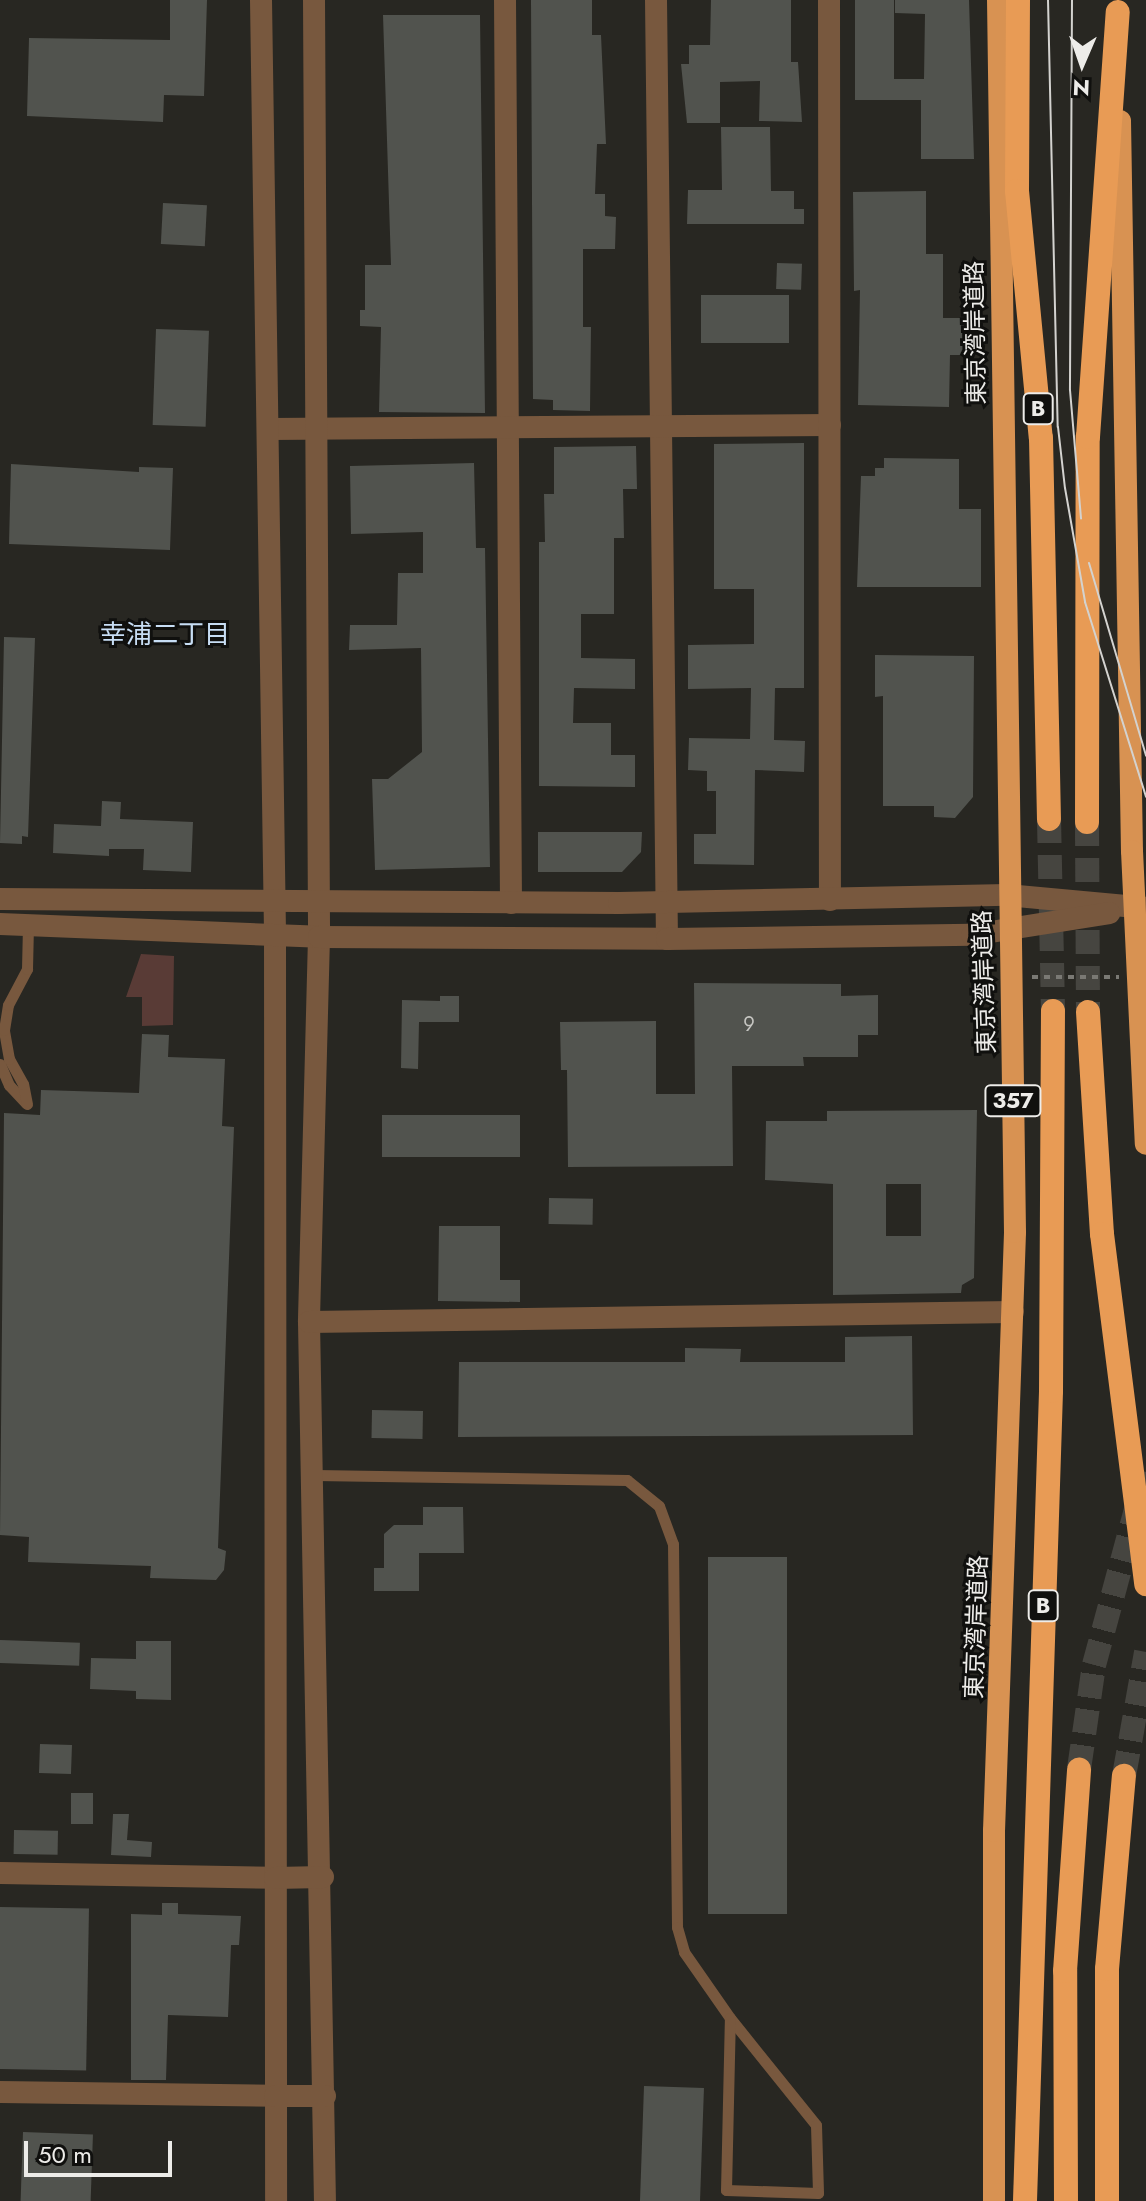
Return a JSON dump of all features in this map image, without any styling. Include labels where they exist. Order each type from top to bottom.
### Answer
[{"type":"highway","name":"東京湾岸道路","points":[[994,2201],[994,1847],[1013,1312],[1012,978],[1007,931],[998,0]]},
{"type":"highway","name":"B","points":[[1018,0],[1017,191],[1041,438],[1049,819]]},
{"type":"highway","name":"B","points":[[1087,822],[1088,437],[1118,6]]},
{"type":"highway","points":[[1118,6],[1140,908],[1135,978],[1146,1144]]},
{"type":"highway","name":"B","points":[[1025,2201],[1051,1391],[1053,1011]]},
{"type":"highway","points":[[1088,1012],[1102,1234],[1146,1584]]},
{"type":"highway","points":[[1066,2201],[1065,1971],[1079,1769]]},
{"type":"highway","points":[[1107,2201],[1107,1969],[1124,1776]]},
{"type":"street","points":[[261,0],[270,429],[275,935],[276,2201]]},
{"type":"street","points":[[314,0],[319,937],[309,1322],[323,1877],[325,2201]]},
{"type":"street","points":[[505,0],[511,903]]},
{"type":"street","points":[[656,0],[667,939]]},
{"type":"street","points":[[829,0],[830,900]]},
{"type":"street","points":[[270,429],[662,423],[830,425]]},
{"type":"street","points":[[0,899],[511,903],[1007,895],[1140,908]]},
{"type":"street","points":[[0,924],[319,937],[667,939],[1007,931],[1140,908]]},
{"type":"street","points":[[309,1322],[1013,1312]]},
{"type":"street","points":[[0,1873],[323,1877]]},
{"type":"street","points":[[0,2092],[325,2096]]},
{"type":"lane","points":[[0,1064],[9,1085],[27,1104],[23,1084],[9,1059],[4,1030],[8,1005],[27,969],[28,925]]},
{"type":"lane","points":[[315,1475],[627,1480],[659,1506],[673,1544],[677,1927],[684,1952],[730,2018],[816,2125],[818,2197],[726,2196],[730,2018]]},
{"type":"path","points":[[1012,978],[1135,978]]},
{"type":"shaded area","points":[[141,954],[174,956],[173,1025],[142,1026],[142,997],[126,997]]},
{"type":"building","points":[[170,0],[207,0],[204,96],[164,95],[163,122],[27,116],[29,38],[170,40]]},
{"type":"building","points":[[531,0],[592,0],[592,35],[601,35],[606,144],[597,144],[595,194],[605,194],[605,216],[616,217],[615,249],[583,249],[583,327],[591,327],[590,411],[553,410],[553,400],[533,399]]},
{"type":"building","points":[[711,0],[791,0],[791,62],[798,62],[802,122],[759,121],[760,81],[720,82],[720,123],[687,123],[681,64],[689,64],[689,45],[710,45]]},
{"type":"building","points":[[855,0],[894,0],[894,79],[924,79],[925,14],[895,13],[895,0],[969,0],[974,159],[921,159],[921,100],[855,100]]},
{"type":"building","points":[[383,15],[480,15],[485,413],[379,412],[381,327],[360,326],[360,310],[365,310],[365,265],[391,265]]},
{"type":"building","points":[[721,127],[770,127],[771,191],[794,191],[794,209],[804,209],[804,224],[687,224],[688,190],[722,190]]},
{"type":"building","points":[[926,191],[926,254],[943,254],[943,318],[973,318],[973,355],[950,355],[949,407],[858,405],[860,290],[854,291],[853,192]]},
{"type":"building","points":[[163,203],[207,205],[205,246],[161,244]]},
{"type":"building","points":[[777,263],[802,264],[801,290],[776,289]]},
{"type":"building","points":[[701,295],[789,295],[789,343],[701,343]]},
{"type":"building","points":[[156,329],[209,331],[206,427],[153,425]]},
{"type":"building","points":[[804,443],[804,688],[775,688],[774,740],[805,741],[804,772],[755,770],[754,865],[694,864],[694,834],[716,834],[716,791],[707,791],[707,771],[688,770],[689,738],[750,739],[751,688],[688,689],[688,645],[754,644],[754,589],[714,589],[714,444]]},
{"type":"building","points":[[636,446],[637,489],[623,489],[624,538],[614,538],[614,614],[581,614],[581,658],[635,659],[635,689],[574,688],[573,723],[611,723],[611,755],[635,755],[635,787],[539,786],[539,542],[545,542],[544,494],[554,494],[554,447]]},
{"type":"building","points":[[884,458],[959,459],[959,509],[981,509],[981,587],[857,587],[861,476],[875,476],[875,468],[884,468]]},
{"type":"building","points":[[474,463],[476,548],[485,548],[490,867],[375,870],[372,779],[388,779],[422,752],[421,648],[349,650],[350,625],[397,625],[398,573],[423,573],[423,532],[351,534],[350,466]]},
{"type":"building","points":[[11,464],[139,472],[139,467],[173,468],[170,550],[9,544]]},
{"type":"building","points":[[4,637],[35,638],[28,837],[22,836],[22,844],[0,843]]},
{"type":"building","points":[[875,655],[974,656],[973,797],[955,818],[934,817],[934,806],[883,806],[883,696],[875,697]]},
{"type":"building","points":[[102,801],[121,802],[120,819],[193,822],[191,872],[143,870],[144,849],[109,849],[109,856],[53,853],[54,824],[101,826]]},
{"type":"building","points":[[538,832],[642,832],[641,852],[622,872],[538,872]]},
{"type":"building","points":[[694,983],[841,984],[841,996],[878,995],[878,1035],[858,1035],[858,1057],[803,1057],[804,1066],[732,1066],[733,1166],[568,1167],[567,1070],[561,1070],[560,1022],[656,1021],[656,1094],[695,1094]]},
{"type":"building","points":[[440,996],[459,996],[459,1022],[419,1022],[418,1069],[401,1068],[402,1000],[440,1001]]},
{"type":"building","points":[[142,1034],[169,1035],[168,1057],[225,1059],[222,1126],[234,1127],[218,1548],[226,1551],[224,1570],[216,1580],[150,1578],[151,1566],[28,1562],[29,1537],[0,1535],[4,1113],[40,1115],[41,1090],[139,1093]]},
{"type":"building","points":[[977,1110],[974,1278],[962,1285],[961,1293],[833,1295],[833,1184],[765,1180],[766,1121],[827,1121],[827,1111]],"holes":[[[886,1184],[921,1184],[921,1236],[886,1236]]]},
{"type":"building","points":[[382,1115],[520,1115],[520,1157],[382,1157]]},
{"type":"building","points":[[549,1198],[593,1199],[593,1225],[549,1224]]},
{"type":"building","points":[[439,1226],[500,1226],[500,1280],[520,1280],[520,1302],[438,1301]]},
{"type":"building","points":[[912,1336],[913,1435],[458,1437],[459,1362],[685,1362],[685,1348],[741,1349],[740,1362],[845,1362],[845,1337]]},
{"type":"building","points":[[372,1410],[423,1411],[423,1439],[372,1438]]},
{"type":"building","points":[[423,1507],[463,1507],[464,1553],[419,1553],[419,1591],[374,1591],[374,1568],[384,1568],[384,1534],[394,1525],[423,1525]]},
{"type":"building","points":[[708,1557],[787,1557],[787,1914],[708,1914]]},
{"type":"building","points":[[0,1640],[80,1643],[79,1666],[0,1663]]},
{"type":"building","points":[[136,1641],[171,1641],[171,1700],[136,1699],[136,1691],[90,1689],[91,1658],[136,1659]]},
{"type":"building","points":[[40,1744],[72,1745],[71,1774],[39,1773]]},
{"type":"building","points":[[71,1793],[93,1793],[93,1824],[71,1824]]},
{"type":"building","points":[[113,1814],[129,1814],[127,1840],[152,1842],[151,1857],[111,1855]]},
{"type":"building","points":[[14,1830],[58,1831],[58,1855],[14,1854]]},
{"type":"building","points":[[162,1903],[178,1903],[178,1914],[241,1916],[239,1945],[231,1945],[228,2017],[168,2015],[166,2080],[131,2080],[131,1914],[162,1915]]},
{"type":"building","points":[[0,1907],[89,1909],[86,2071],[0,2069]]},
{"type":"building","points":[[644,2086],[704,2088],[700,2201],[640,2201]]},
{"type":"building","points":[[23,2132],[93,2134],[91,2201],[21,2201]]},
{"type":"tunnel","points":[[1049,819],[1053,1011]]},
{"type":"tunnel","points":[[1087,822],[1088,1012]]},
{"type":"tunnel","points":[[1079,1769],[1094,1665],[1146,1472]]},
{"type":"tunnel","points":[[1124,1776],[1146,1652]]},
{"type":"tram line","points":[[1048,0],[1058,427],[1065,488],[1085,602],[1146,797]]},
{"type":"tram line","points":[[1072,0],[1070,390],[1081,519]]},
{"type":"tram line","points":[[1089,563],[1146,756]]},
{"type":"district","name":"幸浦二丁目","points":[[165,635]]}]
